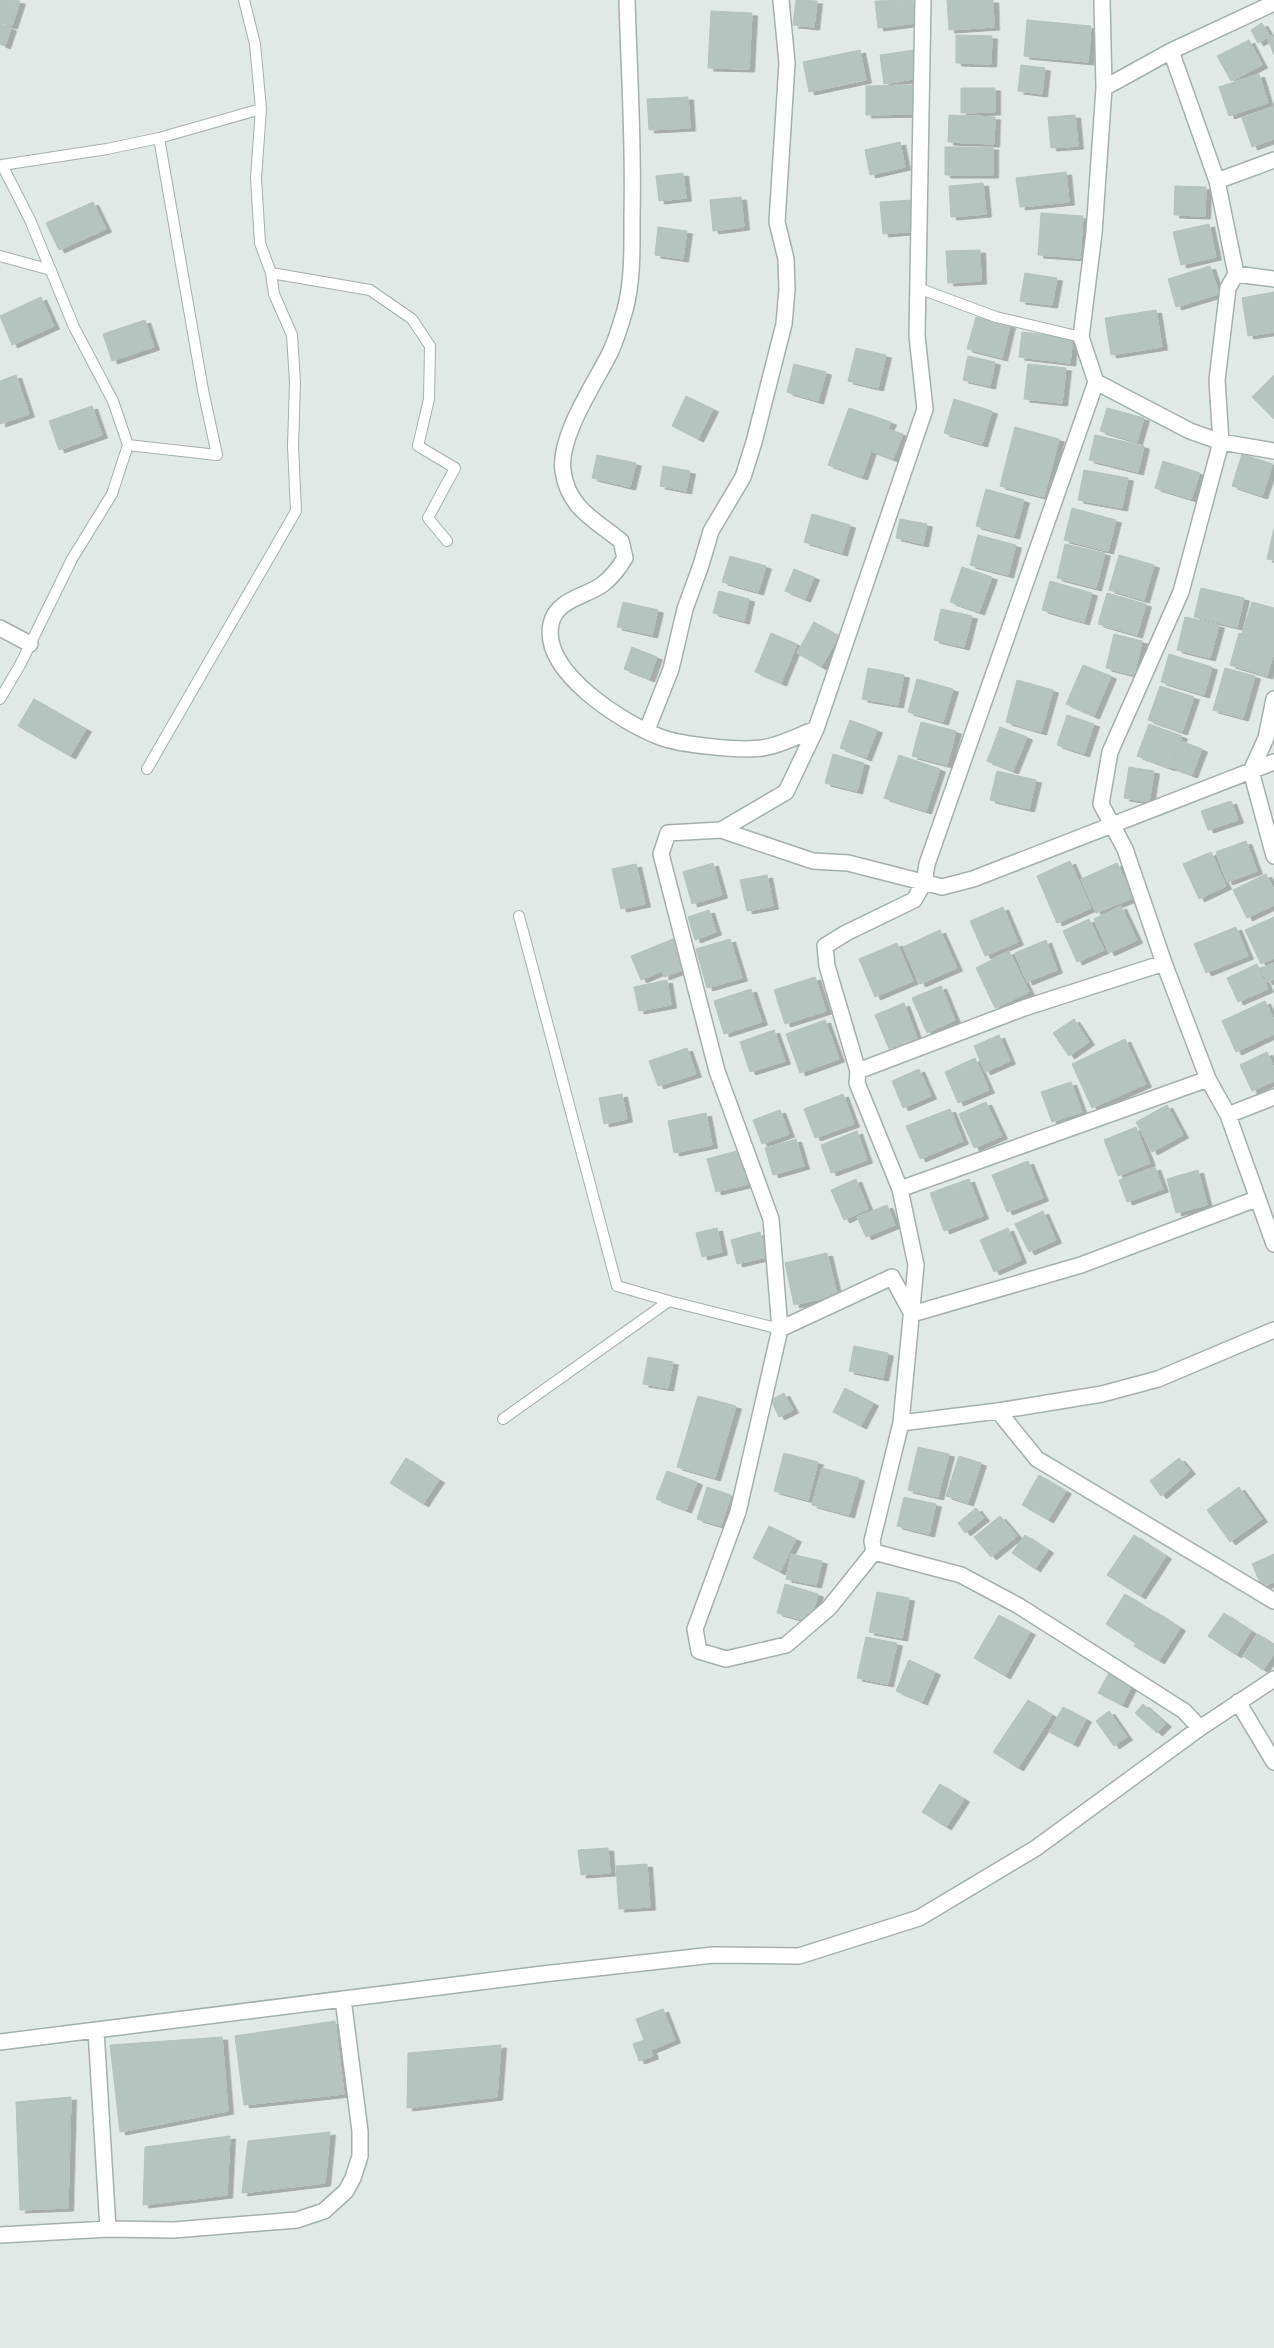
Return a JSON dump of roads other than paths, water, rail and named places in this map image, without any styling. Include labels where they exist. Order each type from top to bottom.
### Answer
[{"type":"street","points":[[626,0],[632,123],[631,267],[625,309],[610,352],[590,386],[565,449],[563,470],[570,497],[582,512],[621,541],[625,558],[618,570],[602,585],[559,608],[551,624],[551,641],[562,666],[583,691],[615,713],[661,738],[715,747],[763,748],[816,730]]},
{"type":"street","points":[[647,730],[671,669],[685,608],[702,565],[711,531],[743,477],[754,442],[784,324],[787,290],[786,259],[778,222],[787,63],[781,0]]},
{"type":"street","points":[[721,830],[786,792],[816,730],[925,409],[917,336],[923,0]]},
{"type":"street","points":[[1102,0],[1104,88],[1094,233],[1081,337],[1096,382],[927,864],[924,883],[914,900],[846,933],[825,946],[827,966],[858,1071],[857,1083],[900,1189],[916,1265],[901,1423],[872,1541],[874,1552],[829,1608],[786,1645],[726,1659],[699,1651],[695,1629],[738,1512],[780,1328],[771,1220],[717,1071],[661,854],[668,833],[721,830],[812,861],[848,863],[924,883],[942,887],[973,879],[1274,762]]},
{"type":"street","points":[[1104,88],[1171,51],[1274,3]]},
{"type":"street","points":[[1171,51],[1217,181],[1236,274],[1228,288],[1217,380],[1222,442],[1181,592],[1110,752],[1101,804],[1125,849],[1164,963],[1208,1080],[1228,1114],[1256,1199],[1274,1244]]},
{"type":"street","points":[[1217,181],[1274,160]]},
{"type":"street","points":[[1236,274],[1274,279]]},
{"type":"street","points":[[1096,382],[1190,431],[1222,442],[1274,451]]},
{"type":"street","points":[[0,628],[30,644]]},
{"type":"street","points":[[1274,699],[1266,738],[1251,772],[1274,856]]},
{"type":"street","points":[[858,1071],[1024,1008],[1164,963]]},
{"type":"street","points":[[900,1189],[1208,1080]]},
{"type":"street","points":[[1228,1114],[1274,1097]]},
{"type":"street","points":[[912,1314],[1081,1265],[1256,1199]]},
{"type":"street","points":[[780,1328],[892,1278],[912,1314]]},
{"type":"street","points":[[901,1423],[998,1411],[1102,1394],[1158,1379],[1274,1330]]},
{"type":"street","points":[[998,1411],[1037,1459],[1274,1601]]},
{"type":"street","points":[[874,1552],[961,1575],[1019,1606],[1184,1711],[1200,1728]]},
{"type":"street","points":[[0,2042],[713,1955],[799,1956],[919,1918],[1036,1848],[1200,1728],[1274,1679]]},
{"type":"street","points":[[1238,1702],[1274,1762]]},
{"type":"street","points":[[0,2235],[108,2229],[174,2230],[297,2220],[311,2217],[336,2202],[353,2178],[360,2156],[361,2144],[343,1999]]},
{"type":"street","points":[[96,2030],[108,2229]]},
{"type":"lane","points":[[147,769],[296,511],[295,382],[292,335],[274,294],[271,273],[260,243],[256,178],[261,109],[255,44],[244,0]]},
{"type":"lane","points":[[0,699],[30,644],[72,559],[112,494],[128,445],[114,401],[74,327],[30,220],[2,165],[107,149],[159,138],[261,109]]},
{"type":"lane","points":[[128,445],[217,455],[203,390],[159,138]]},
{"type":"lane","points":[[0,256],[51,270]]},
{"type":"lane","points":[[271,273],[370,290],[412,319],[430,346],[429,399],[418,446],[455,468],[428,518],[447,541]]},
{"type":"lane","points":[[918,288],[996,316],[1081,337]]},
{"type":"lane","points":[[519,916],[617,1286],[669,1302],[780,1328]]},
{"type":"lane","points":[[503,1419],[669,1302]]}]
